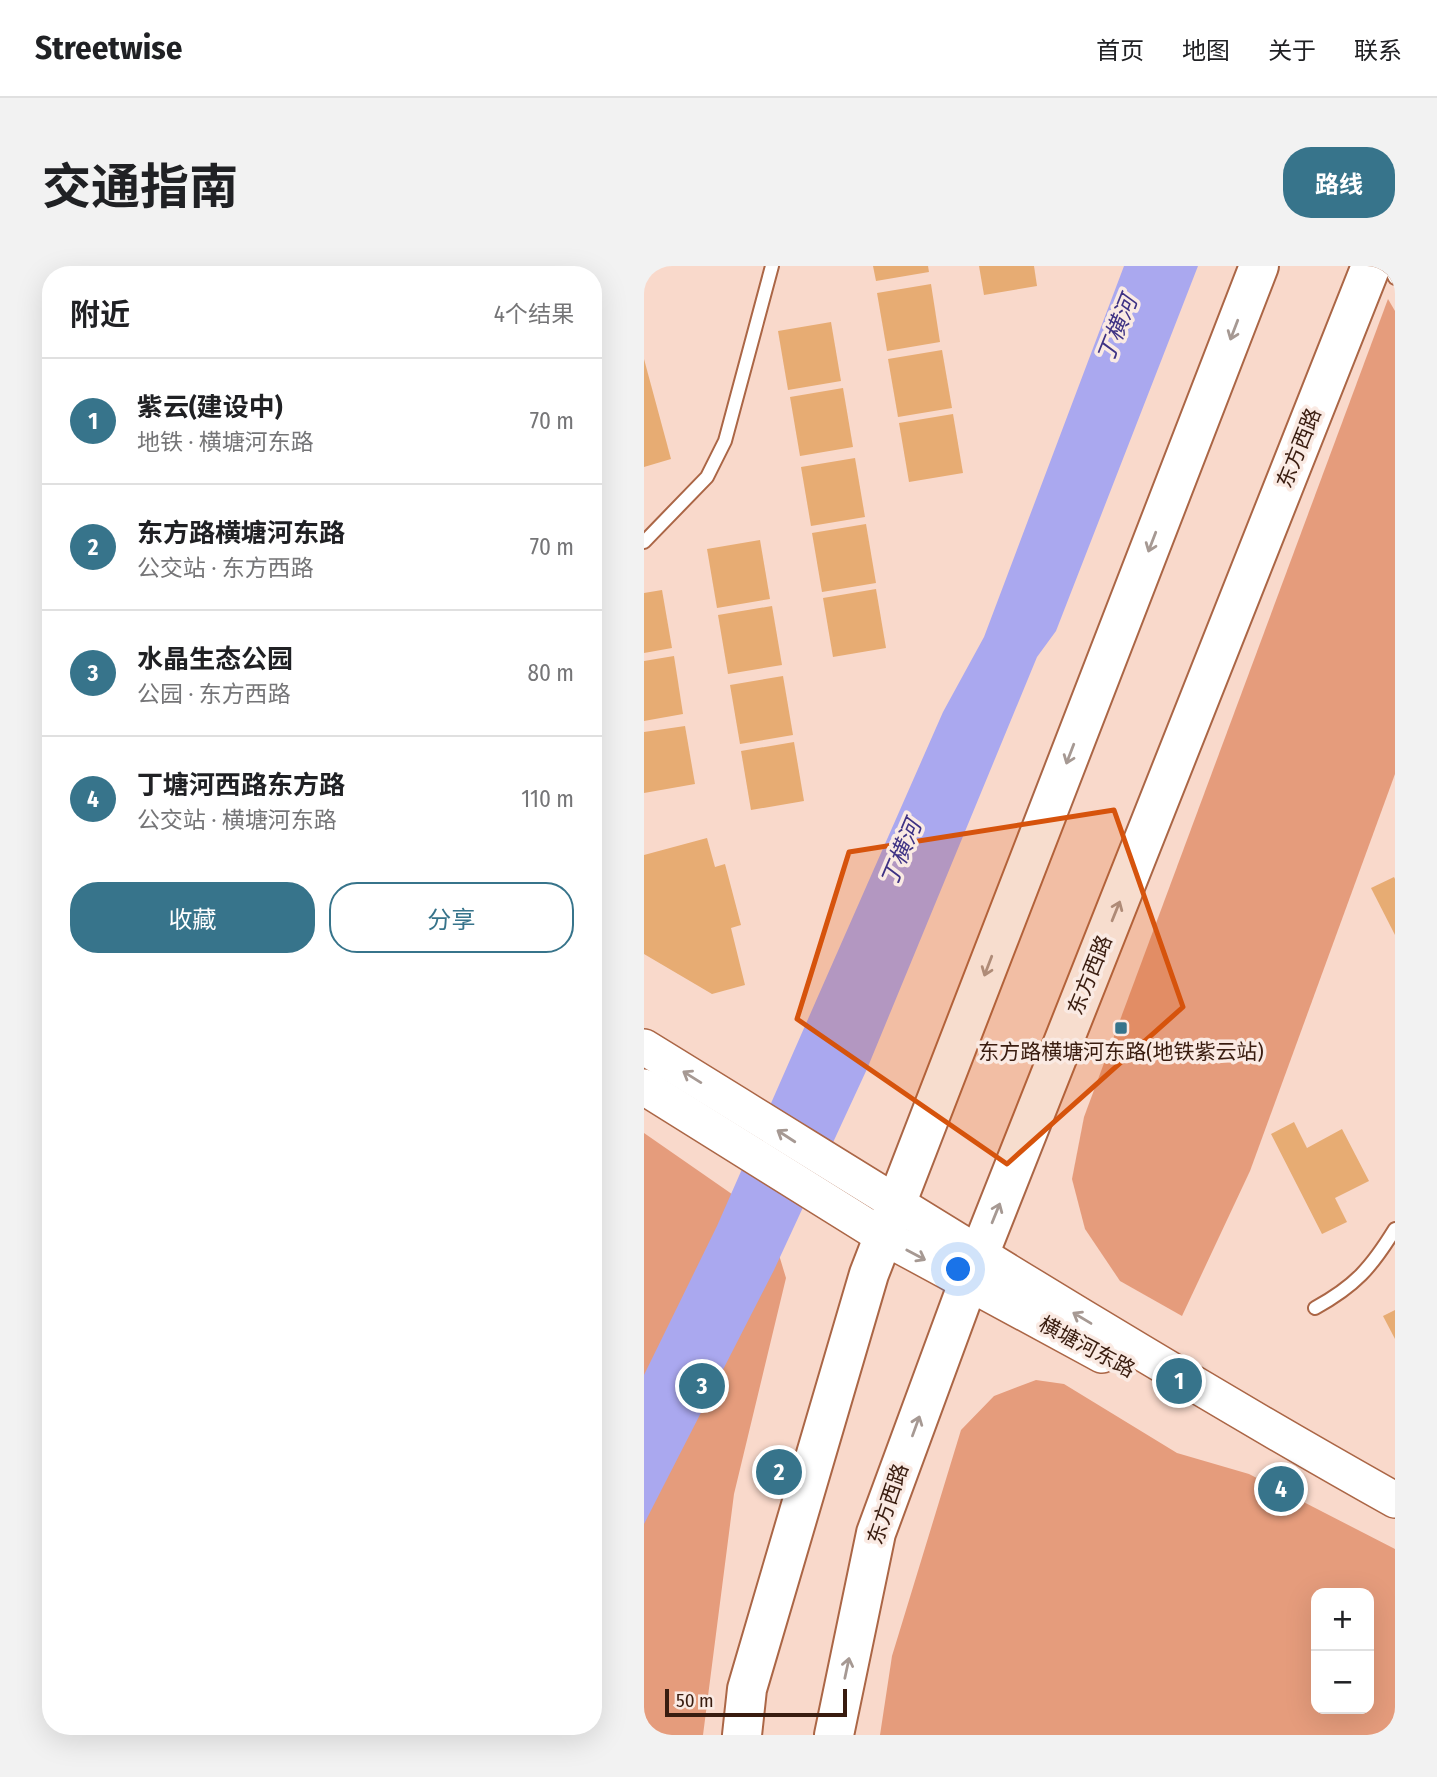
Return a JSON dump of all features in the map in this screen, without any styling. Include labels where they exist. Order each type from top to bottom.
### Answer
[{"type":"main road","points":[[742,1735],[747,1689],[869,1274],[1259,266]]},
{"type":"main road","name":"东方西路","points":[[834,1735],[876,1534],[974,1269],[1371,266]]},
{"type":"main road","points":[[644,1047],[740,1106],[824,1180]]},
{"type":"main road","points":[[644,1087],[726,1139],[824,1180]]},
{"type":"main road","name":"横塘河东路","points":[[824,1180],[974,1269],[1395,1500]]},
{"type":"main road","name":"横塘河东路","points":[[974,1269],[1236,1428],[1395,1520]]},
{"type":"lane","points":[[644,542],[707,477],[725,441],[772,266]]},
{"type":"lane","points":[[1389,266],[1395,278]]},
{"type":"lane","points":[[1315,1308],[1336,1296],[1371,1268],[1395,1229]]},
{"type":"highlighted area","points":[[1114,810],[1183,1007],[1007,1164],[797,1019],[849,852]]},
{"type":"shaded area","points":[[1388,299],[1395,311],[1395,774],[1250,1171],[1182,1316],[1120,1281],[1085,1229],[1072,1179],[1084,1117]]},
{"type":"shaded area","points":[[644,1133],[752,1208],[773,1235],[786,1278],[734,1494],[703,1735],[644,1735]]},
{"type":"shaded area","points":[[1036,1380],[1064,1384],[1177,1453],[1249,1474],[1395,1549],[1395,1735],[880,1735],[892,1656],[961,1430],[994,1396]]},
{"type":"water","name":"丁横河","points":[[1124,266],[1198,266],[1056,631],[1037,657],[867,1069],[774,1270],[644,1524],[644,1375],[717,1226],[943,712],[984,637]]},
{"type":"building","points":[[873,266],[928,266],[929,272],[876,281]]},
{"type":"building","points":[[979,266],[1034,266],[1037,286],[984,295]]},
{"type":"building","points":[[931,284],[940,342],[887,351],[877,293]]},
{"type":"building","points":[[831,322],[841,381],[788,390],[778,331]]},
{"type":"building","points":[[942,350],[952,408],[898,417],[888,359]]},
{"type":"building","points":[[644,359],[671,459],[644,467]]},
{"type":"building","points":[[843,388],[853,447],[800,456],[790,397]]},
{"type":"building","points":[[953,414],[963,473],[909,482],[899,423]]},
{"type":"building","points":[[855,458],[865,517],[811,526],[801,467]]},
{"type":"building","points":[[866,524],[876,583],[822,592],[812,533]]},
{"type":"building","points":[[760,540],[770,599],[717,608],[707,549]]},
{"type":"building","points":[[876,589],[886,648],[833,657],[823,598]]},
{"type":"building","points":[[662,590],[672,648],[644,653],[644,593]]},
{"type":"building","points":[[772,606],[782,665],[728,674],[718,615]]},
{"type":"building","points":[[674,656],[683,714],[644,721],[644,661]]},
{"type":"building","points":[[783,676],[793,735],[740,744],[730,685]]},
{"type":"building","points":[[685,726],[695,784],[644,793],[644,732]]},
{"type":"building","points":[[794,742],[804,801],[751,810],[741,751]]},
{"type":"building","points":[[707,838],[715,867],[725,864],[741,925],[731,928],[745,985],[712,994],[644,954],[644,855]]},
{"type":"building","points":[[1394,877],[1395,879],[1395,935],[1371,888]]},
{"type":"building","points":[[1294,1122],[1307,1148],[1342,1129],[1369,1181],[1335,1198],[1347,1222],[1322,1234],[1271,1134]]},
{"type":"building","points":[[1395,1310],[1395,1339],[1383,1316]]},
{"type":"place","name":"东方路横塘河东路(地铁紫云站)","points":[[1121,1028]]},
{"type":"place","name":"紫云(建设中)","points":[[1179,1381]]},
{"type":"place","name":"水晶生态公园","points":[[702,1386]]},
{"type":"place","name":"东方路横塘河东路","points":[[779,1472]]},
{"type":"place","name":"丁塘河西路东方路","points":[[1281,1489]]}]
